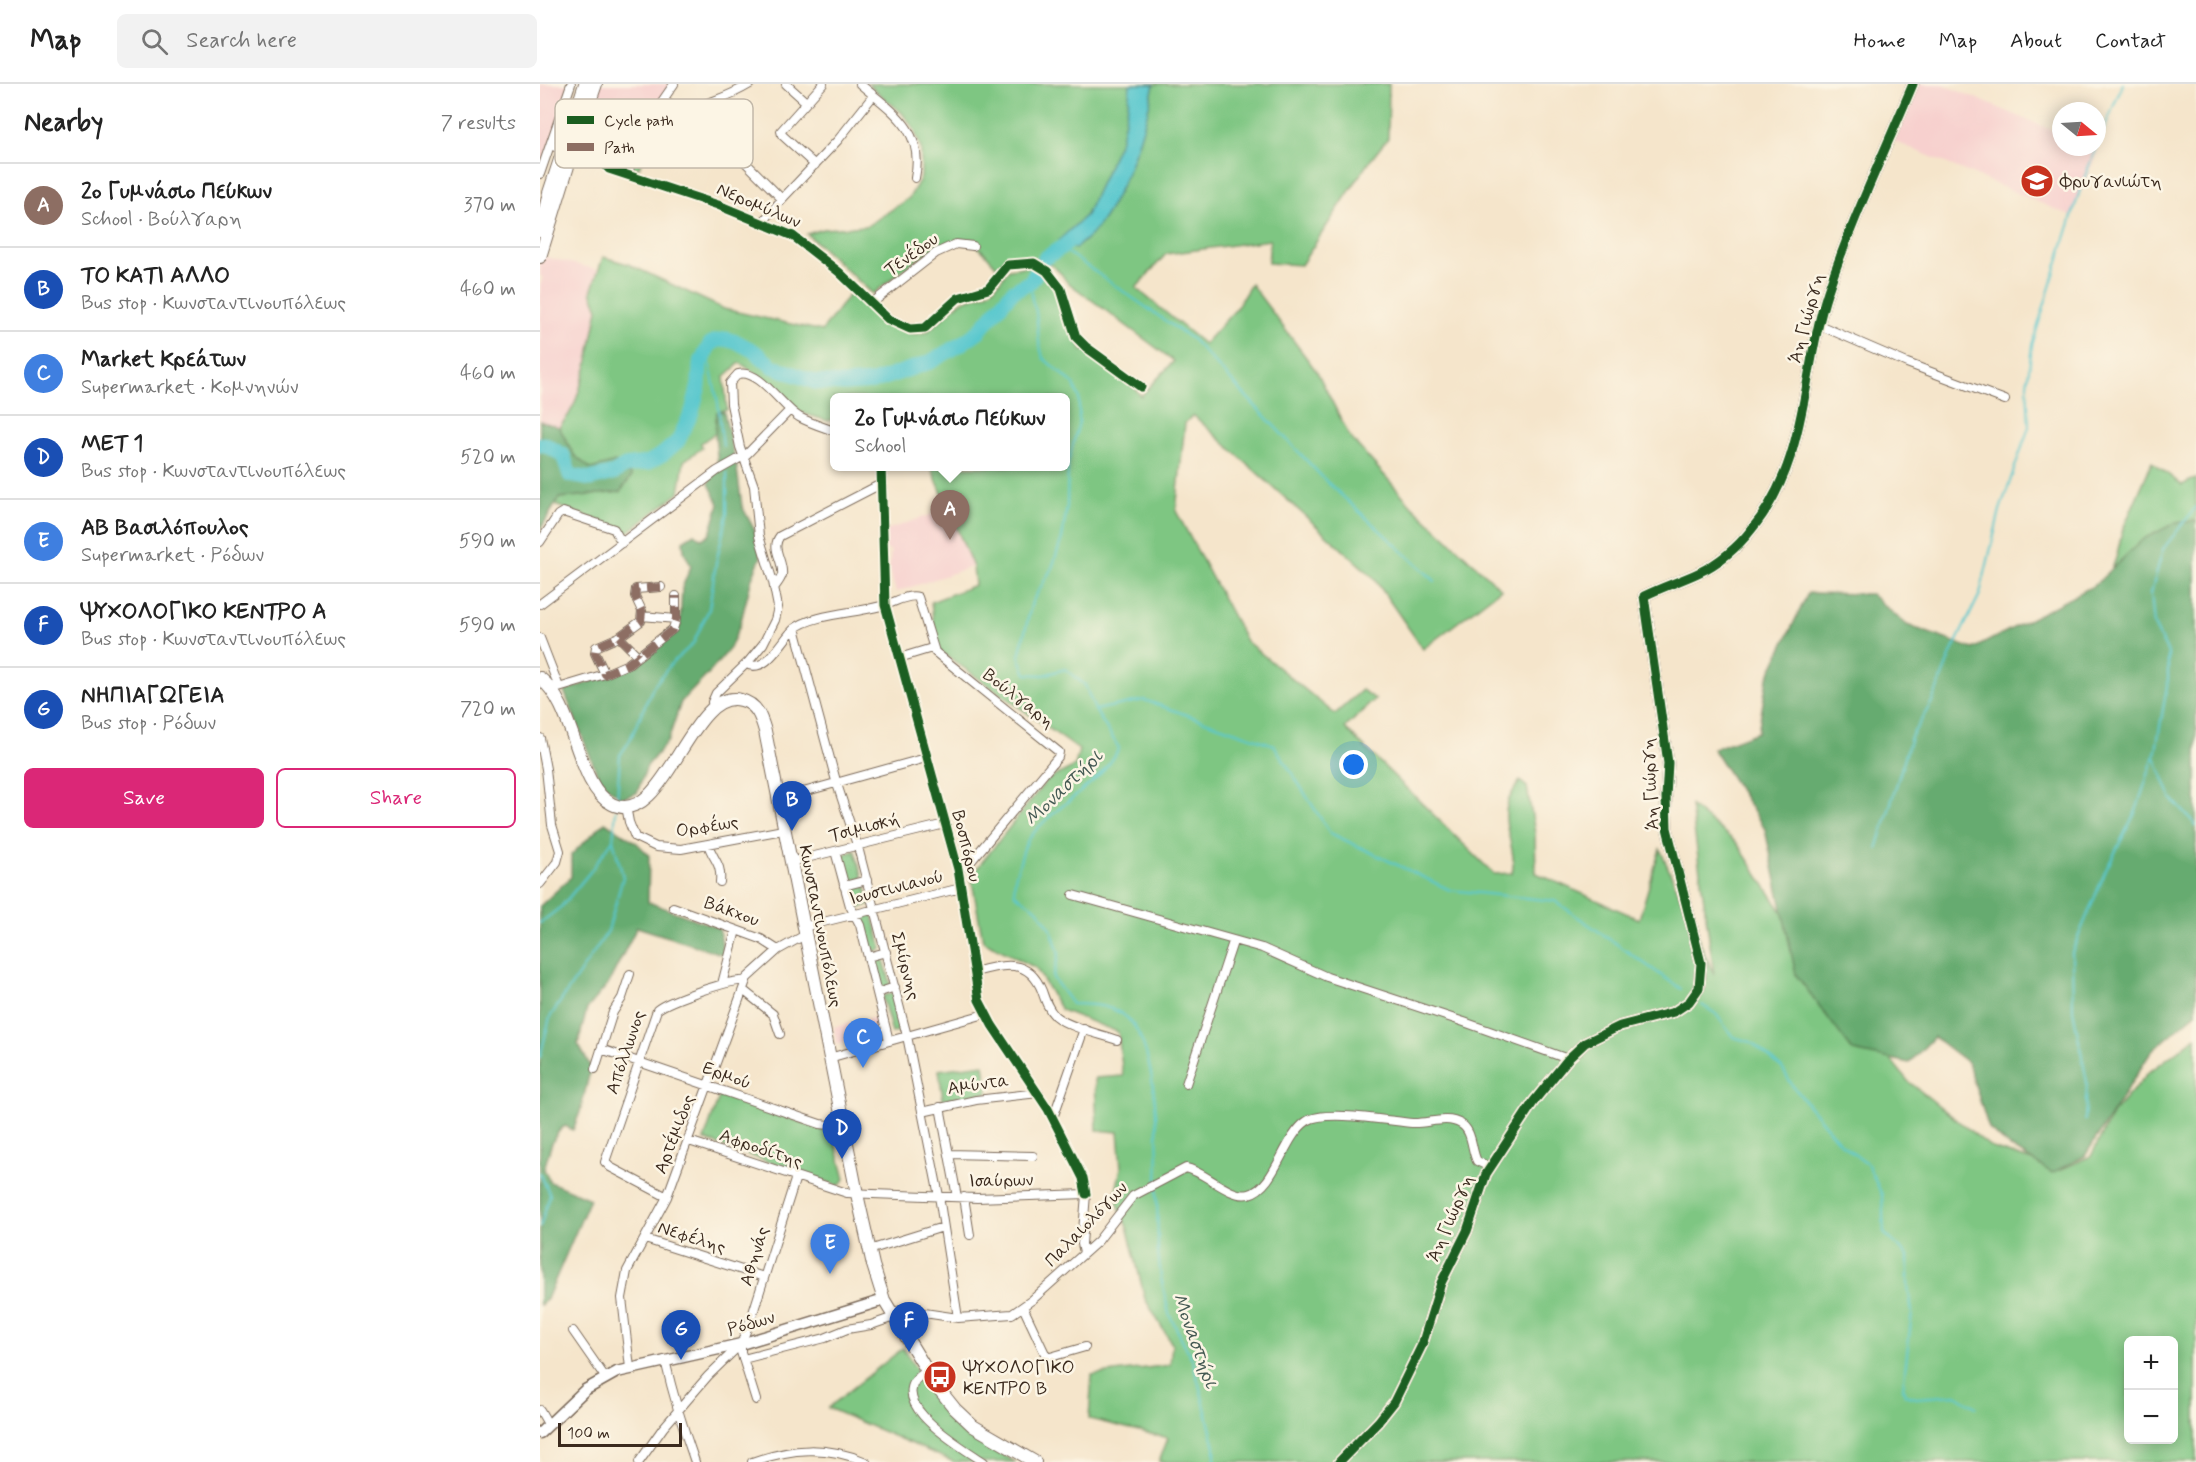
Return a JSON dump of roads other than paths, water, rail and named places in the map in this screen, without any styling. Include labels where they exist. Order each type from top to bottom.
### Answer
[{"type":"main road","points":[[581,99],[585,84]]},
{"type":"main road","points":[[590,99],[596,84]]},
{"type":"main road","points":[[540,231],[544,208],[560,168]]},
{"type":"main road","points":[[540,257],[563,168]]},
{"type":"main road","points":[[540,678],[556,688],[591,778],[601,795],[619,805],[640,802],[650,795],[713,709]]},
{"type":"main road","name":"Κωνσταντινουπόλεως","points":[[713,709],[723,701],[733,699],[748,702],[755,708],[765,731],[842,1123],[870,1250],[884,1300],[948,1401],[973,1426],[1035,1462]]},
{"type":"street","points":[[566,99],[571,84]]},
{"type":"street","points":[[665,99],[674,84]]},
{"type":"street","points":[[719,99],[750,84]]},
{"type":"street","points":[[786,84],[806,102]]},
{"type":"street","points":[[815,165],[781,133],[823,84]]},
{"type":"street","points":[[860,84],[900,118],[910,132],[916,151],[915,178]]},
{"type":"street","name":"Άη Γιώργη","points":[[1339,1462],[1388,1411],[1401,1388],[1422,1345],[1441,1283],[1463,1240],[1490,1167],[1534,1101],[1579,1048],[1600,1034],[1681,1009],[1692,999],[1699,988],[1701,963],[1667,828],[1668,763],[1644,596],[1700,572],[1722,558],[1751,531],[1776,496],[1791,461],[1828,292],[1861,205],[1913,84]]},
{"type":"street","points":[[763,222],[873,96]]},
{"type":"street","points":[[540,174],[555,130]]},
{"type":"street","name":"Νερομύλων","points":[[550,145],[555,147]]},
{"type":"street","name":"Νερομύλων","points":[[608,168],[695,196],[763,222],[802,242],[884,315],[904,328],[914,330],[924,328],[962,297],[988,289],[1008,265],[1036,263],[1047,271],[1060,286],[1076,337],[1086,347],[1141,387]]},
{"type":"street","points":[[629,168],[630,176]]},
{"type":"street","points":[[751,168],[782,199]]},
{"type":"street","name":"Τενέδου","points":[[872,303],[936,253],[956,244],[973,246]]},
{"type":"street","points":[[1819,325],[1907,363],[2006,400]]},
{"type":"street","points":[[713,709],[712,700],[716,693],[763,644],[777,615],[778,603],[759,537],[753,483],[743,457],[734,420],[730,383],[741,372],[750,376],[768,387],[802,419],[830,430]]},
{"type":"street","points":[[540,604],[717,471],[743,457],[790,410]]},
{"type":"street","name":"Βοσπόρου","points":[[880,471],[879,485],[885,605],[958,869],[978,995],[985,1014],[1039,1093],[1053,1118],[1080,1172],[1086,1194]]},
{"type":"street","points":[[774,588],[782,573],[776,546],[777,538],[879,485]]},
{"type":"street","points":[[540,542],[558,515],[563,512],[614,529],[622,543]]},
{"type":"street","points":[[605,674],[595,653],[596,648],[598,645],[619,637],[641,621],[642,616],[634,596],[636,589],[661,587]]},
{"type":"street","points":[[540,638],[556,688],[605,674],[626,665],[671,631],[676,619],[676,596]]},
{"type":"street","points":[[746,664],[756,667],[766,662],[795,628],[817,620],[885,605],[912,596],[918,597],[932,648],[899,658]]},
{"type":"street","points":[[642,616],[676,619]]},
{"type":"street","name":"Σμύρνης","points":[[795,628],[836,781],[867,880],[907,1036],[939,1196],[958,1318]]},
{"type":"street","points":[[619,637],[639,656]]},
{"type":"street","name":"Βούλγαρη","points":[[932,648],[1059,752],[1058,757],[968,865],[958,869]]},
{"type":"street","points":[[540,738],[552,825],[560,851],[557,862],[540,884]]},
{"type":"street","points":[[778,799],[836,781],[926,758]]},
{"type":"street","name":"Ορφέως","points":[[619,805],[633,833],[642,842],[660,848],[674,849],[783,830]]},
{"type":"street","name":"Τσιμισκή","points":[[790,862],[945,824]]},
{"type":"street","points":[[708,844],[721,867],[720,882]]},
{"type":"street","points":[[835,851],[844,886],[860,925],[890,1041]]},
{"type":"street","points":[[844,886],[867,880]]},
{"type":"street","name":"Ιουστινιανού","points":[[804,931],[854,915],[961,888]]},
{"type":"street","points":[[1073,895],[1265,950],[1327,977],[1568,1059]]},
{"type":"street","name":"Βάκχου","points":[[673,908],[768,942],[778,950]]},
{"type":"street","points":[[722,984],[736,930]]},
{"type":"street","name":"Αρτέμιδος","points":[[630,1368],[622,1291],[627,1271],[667,1197],[749,975],[804,931]]},
{"type":"street","points":[[1186,1084],[1233,942]]},
{"type":"street","points":[[868,957],[886,952]]},
{"type":"street","points":[[975,972],[1005,965],[1030,971],[1037,979],[1054,1015],[1061,1020],[1117,1040]]},
{"type":"street","points":[[595,1069],[613,1012],[622,998],[630,974]]},
{"type":"street","name":"Απόλλωνος","points":[[667,1197],[610,1167],[605,1162],[658,1008],[736,980],[744,985]]},
{"type":"street","points":[[744,985],[773,1014],[780,1034]]},
{"type":"street","points":[[878,993],[895,987]]},
{"type":"street","points":[[829,1058],[985,1014]]},
{"type":"street","points":[[1053,1118],[1084,1029]]},
{"type":"street","name":"Ερμού","points":[[601,1049],[823,1125],[842,1123]]},
{"type":"street","name":"Αμύντα","points":[[922,1112],[986,1098],[1039,1093]]},
{"type":"street","points":[[940,1107],[948,1154],[970,1235]]},
{"type":"street","name":"Παλαιολόγων","points":[[743,1359],[825,1338],[847,1329],[871,1325],[904,1310],[958,1318],[1006,1315],[1023,1307],[1084,1253],[1106,1232],[1131,1198],[1181,1170],[1190,1169],[1243,1195],[1256,1191],[1270,1177],[1284,1149],[1297,1130],[1307,1121],[1320,1116],[1378,1118],[1413,1123],[1445,1120],[1458,1122],[1467,1131],[1478,1161],[1490,1167]]},
{"type":"street","name":"Αφροδίτης","points":[[689,1141],[839,1191],[857,1194]]},
{"type":"street","points":[[948,1154],[1033,1156]]},
{"type":"street","name":"Αθηνάς","points":[[741,1344],[796,1177]]},
{"type":"street","name":"Ισαύρων","points":[[857,1194],[960,1197],[1086,1194]]},
{"type":"street","points":[[1084,1253],[1082,1244],[1086,1194]]},
{"type":"street","points":[[870,1250],[943,1227]]},
{"type":"street","name":"Νεφέλης","points":[[645,1239],[764,1278]]},
{"type":"street","name":"Ρόδων","points":[[540,1433],[579,1395],[605,1377],[630,1368],[741,1344],[884,1300]]},
{"type":"street","points":[[1023,1307],[1047,1358],[1085,1347]]},
{"type":"street","points":[[573,1331],[605,1377]]},
{"type":"street","points":[[741,1344],[743,1359],[756,1401]]},
{"type":"street","points":[[639,1462],[656,1437],[708,1376],[741,1344]]},
{"type":"street","points":[[665,1360],[678,1412],[695,1462]]},
{"type":"street","points":[[927,1371],[918,1376],[913,1383],[912,1397],[915,1407],[938,1429],[984,1462]]},
{"type":"street","points":[[540,1410],[548,1424]]},
{"type":"street","points":[[752,1462],[803,1449],[844,1454],[866,1462]]},
{"type":"water","points":[[1130,84],[1154,84],[1139,140],[1115,199],[1093,233],[1075,249],[1059,240],[1086,215],[1121,139]]},
{"type":"waterway","points":[[2106,124],[2123,84]]},
{"type":"waterway","points":[[1877,849],[1911,737],[1932,702],[1953,649],[1980,594],[2000,510],[2029,427],[2027,385],[2032,345],[2093,156]]},
{"type":"waterway","points":[[1045,258],[1081,232]]},
{"type":"waterway","points":[[1061,248],[1193,340],[1326,481],[1435,581]]},
{"type":"waterway","points":[[540,445],[544,444],[563,455],[570,475],[590,479],[614,473],[625,466],[647,463],[663,454],[678,441],[692,412],[699,385],[700,364],[710,344],[716,341],[726,339],[739,343],[754,351],[772,366],[815,382],[843,384],[873,382],[930,362],[961,344],[979,331],[1012,292],[1031,281],[1039,268]]},
{"type":"waterway","name":"Μοναστήρι","points":[[1031,281],[1032,300],[1036,311],[1043,358],[1074,384],[1079,398],[1079,422],[1070,456]]},
{"type":"waterway","points":[[710,344],[710,366],[718,403],[723,446]]},
{"type":"waterway","name":"Μοναστήρι","points":[[1068,471],[1067,506],[1062,538],[1052,568],[1032,602],[1019,656],[1026,674],[1044,675],[1065,669],[1085,685],[1095,710],[1119,748],[1111,762],[1100,774],[1050,816],[1028,840],[1015,878],[1015,894],[1037,909],[1051,929],[1059,953],[1053,978],[1072,1004],[1097,1005],[1120,1012],[1132,1023],[1140,1037],[1147,1055],[1155,1099],[1157,1181]]},
{"type":"waterway","points":[[617,801],[620,755],[629,742],[653,687],[672,663],[693,644],[709,609],[727,515],[727,473]]},
{"type":"waterway","points":[[2085,1120],[2087,1082],[2073,1010],[2072,952],[2106,870],[2136,811],[2156,750],[2168,680],[2168,653],[2154,625],[2151,593],[2163,549],[2196,507]]},
{"type":"waterway","points":[[1095,710],[1144,700],[1274,745],[1330,833],[1450,890],[1555,901],[1681,989]]},
{"type":"waterway","points":[[2154,755],[2171,798],[2196,825]]},
{"type":"waterway","points":[[540,923],[561,907],[613,840],[616,810]]},
{"type":"waterway","points":[[540,1057],[550,1017],[608,931],[623,877],[613,840]]},
{"type":"waterway","points":[[1702,1005],[1716,1014],[1733,1037],[1751,1042],[1782,1068],[1792,1085],[1839,1142],[1868,1165],[1882,1195],[1884,1233],[1908,1256],[1908,1287],[1912,1312],[1903,1388],[1905,1395],[1916,1398],[1956,1395],[1976,1407]]},
{"type":"waterway","points":[[540,1173],[550,1195],[540,1227]]},
{"type":"waterway","name":"Μοναστήρι","points":[[1157,1187],[1158,1252],[1161,1278],[1169,1314],[1193,1361],[1215,1447],[1215,1462]]},
{"type":"place","name":"Φρυγανιώτη","points":[[2037,181]]},
{"type":"place","name":"2ο Γυμνάσιο Πεύκων","points":[[950,540]]},
{"type":"place","name":"ΤΟ ΚΑΤΙ ΑΛΛΟ","points":[[792,831]]},
{"type":"place","name":"Market Κρεάτων","points":[[863,1068]]},
{"type":"place","name":"ΜΕΤ 1","points":[[842,1159]]},
{"type":"place","name":"ΑΒ Βασιλόπουλος","points":[[830,1274]]},
{"type":"place","name":"ΨΥΧΟΛΟΓΙΚΟ ΚΕΝΤΡΟ A","points":[[909,1352]]},
{"type":"place","name":"ΝΗΠΙΑΓΩΓΕΙΑ","points":[[681,1360]]},
{"type":"place","name":"ΨΥΧΟΛΟΓΙΚΟ ΚΕΝΤΡΟ B","points":[[940,1377]]}]
